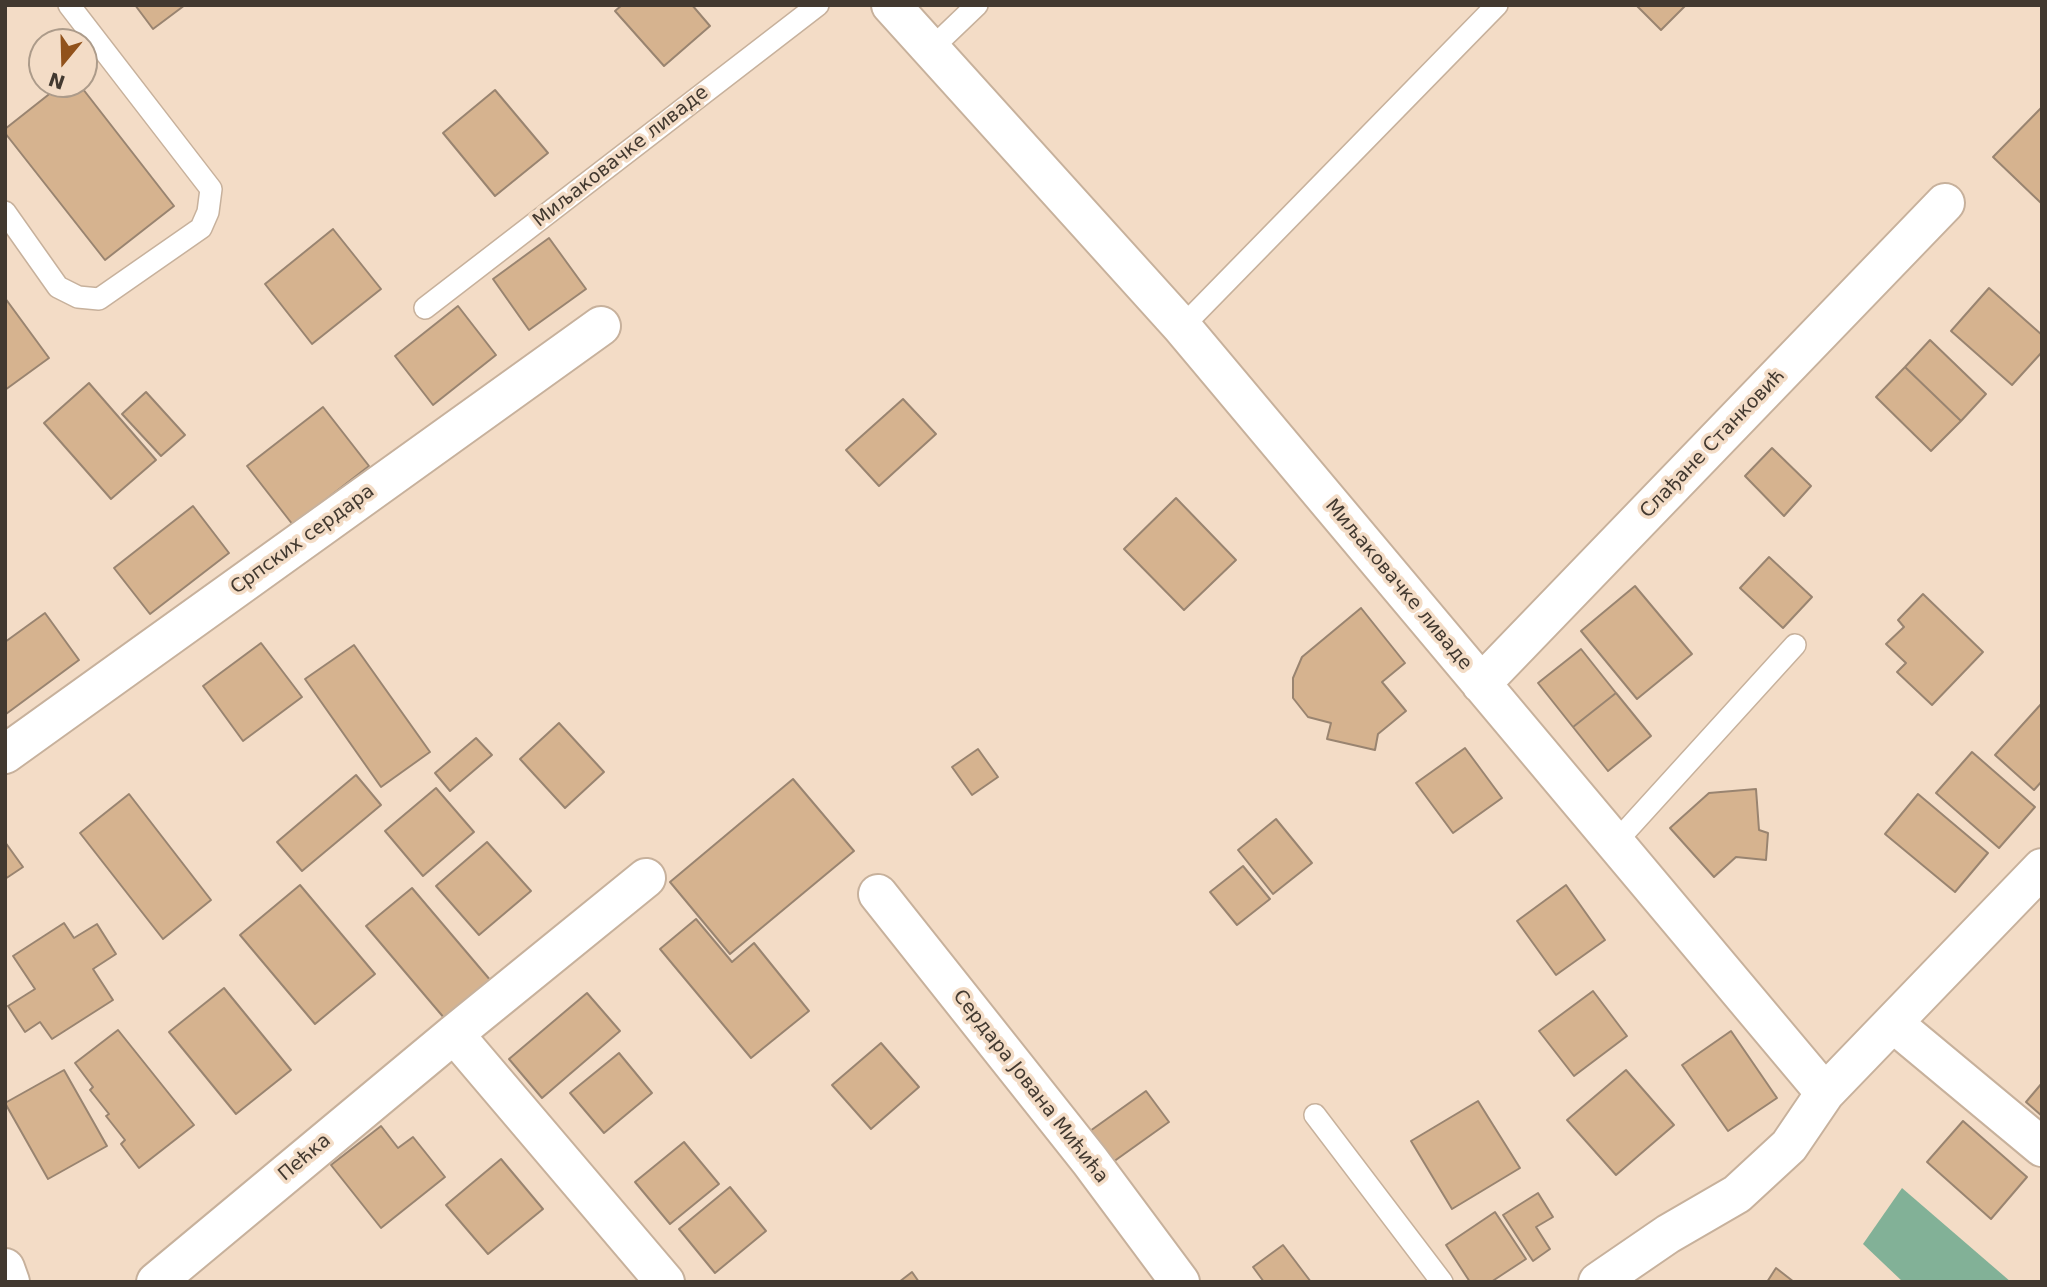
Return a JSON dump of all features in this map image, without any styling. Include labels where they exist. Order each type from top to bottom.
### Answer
[{"type":"street","name":"Миљаковачке ливаде","points":[[891,5],[1182,327],[1825,1093]]},
{"type":"street","name":"Слађане Станковић","points":[[1481,684],[1945,203]]},
{"type":"street","name":"Српских сердара","points":[[5,754],[601,326]]},
{"type":"street","points":[[1598,1282],[1668,1234],[1737,1194],[1789,1146],[1825,1093],[2042,868]]},
{"type":"street","name":"Пећка","points":[[156,1282],[646,878]]},
{"type":"street","name":"Сердара Јована Мићића","points":[[878,894],[1090,1161],[1180,1282]]},
{"type":"street","points":[[1893,1023],[2042,1147]]},
{"type":"street","points":[[454,1034],[665,1282]]},
{"type":"street","points":[[5,1268],[10,1282]]},
{"type":"lane","points":[[5,212],[58,287],[78,297],[99,299],[201,228],[208,212],[211,189],[69,5]]},
{"type":"lane","name":"Миљаковачке ливаде","points":[[425,308],[818,5]]},
{"type":"lane","points":[[931,49],[977,5]]},
{"type":"lane","points":[[1182,327],[1497,5]]},
{"type":"lane","points":[[1615,843],[1795,645]]},
{"type":"lane","points":[[1315,1115],[1442,1282]]},
{"type":"green space","points":[[1902,1188],[2011,1282],[1903,1282],[1863,1244]]},
{"type":"building","points":[[135,5],[185,5],[153,29]]},
{"type":"building","points":[[622,5],[692,5],[710,26],[664,66],[615,11]]},
{"type":"building","points":[[1636,5],[1686,5],[1661,30]]},
{"type":"building","points":[[495,90],[548,153],[495,196],[443,133]]},
{"type":"building","points":[[44,98],[90,98],[174,206],[105,260],[5,133],[5,129]]},
{"type":"building","points":[[2042,107],[2042,202],[2041,203],[1993,157]]},
{"type":"building","points":[[333,229],[381,289],[312,344],[265,284]]},
{"type":"building","points":[[549,238],[586,289],[529,330],[493,279]]},
{"type":"building","points":[[1989,288],[2042,335],[2042,352],[2012,385],[1951,331]]},
{"type":"building","points":[[5,298],[49,358],[5,390]]},
{"type":"building","points":[[458,306],[496,355],[433,405],[395,356]]},
{"type":"building","points":[[1930,340],[1986,394],[1961,421],[1905,367]]},
{"type":"building","points":[[1905,367],[1961,421],[1931,451],[1876,397]]},
{"type":"building","points":[[89,383],[156,460],[111,499],[44,423]]},
{"type":"building","points":[[146,392],[185,435],[161,456],[122,414]]},
{"type":"building","points":[[903,399],[936,434],[879,486],[846,450]]},
{"type":"building","points":[[323,407],[369,466],[293,525],[247,466]]},
{"type":"building","points":[[1772,448],[1811,486],[1784,516],[1745,476]]},
{"type":"building","points":[[1176,498],[1236,560],[1184,610],[1124,549]]},
{"type":"building","points":[[193,506],[229,553],[150,614],[114,568]]},
{"type":"building","points":[[1769,557],[1812,597],[1783,628],[1740,588]]},
{"type":"building","points":[[1635,586],[1692,654],[1637,699],[1581,631]]},
{"type":"building","points":[[1923,594],[1983,652],[1932,705],[1897,672],[1906,663],[1886,644],[1904,627],[1898,620]]},
{"type":"building","points":[[1361,608],[1405,663],[1382,682],[1406,711],[1378,734],[1375,750],[1327,739],[1331,723],[1308,717],[1293,698],[1293,678],[1302,657]]},
{"type":"building","points":[[45,613],[79,660],[6,714],[5,642]]},
{"type":"building","points":[[261,643],[302,697],[243,741],[203,686]]},
{"type":"building","points":[[354,645],[430,752],[381,787],[305,679]]},
{"type":"building","points":[[1581,649],[1616,693],[1573,727],[1538,683]]},
{"type":"building","points":[[1616,693],[1651,736],[1608,771],[1573,727]]},
{"type":"building","points":[[2042,703],[2042,781],[2034,790],[1995,755]]},
{"type":"building","points":[[559,723],[604,772],[565,808],[520,759]]},
{"type":"building","points":[[476,738],[492,755],[450,791],[435,773]]},
{"type":"building","points":[[1465,748],[1502,798],[1453,833],[1416,783]]},
{"type":"building","points":[[978,749],[998,777],[972,795],[952,767]]},
{"type":"building","points":[[1972,752],[2035,807],[1999,848],[1936,793]]},
{"type":"building","points":[[356,775],[381,805],[302,871],[277,842]]},
{"type":"building","points":[[793,779],[854,851],[730,954],[670,882]]},
{"type":"building","points":[[436,788],[474,832],[423,876],[385,831]]},
{"type":"building","points":[[1756,789],[1759,830],[1768,833],[1766,860],[1736,857],[1714,877],[1670,828],[1709,793]]},
{"type":"building","points":[[129,794],[211,900],[163,939],[80,833]]},
{"type":"building","points":[[1918,794],[1988,853],[1955,892],[1885,834]]},
{"type":"building","points":[[1276,819],[1312,863],[1273,894],[1238,850]]},
{"type":"building","points":[[5,842],[23,867],[5,879]]},
{"type":"building","points":[[487,842],[531,891],[479,935],[436,886]]},
{"type":"building","points":[[1243,866],[1270,899],[1237,925],[1210,892]]},
{"type":"building","points":[[300,885],[375,974],[315,1024],[240,935]]},
{"type":"building","points":[[1566,885],[1605,940],[1556,975],[1517,921]]},
{"type":"building","points":[[412,888],[491,981],[445,1019],[366,926]]},
{"type":"building","points":[[696,919],[732,962],[754,943],[809,1011],[751,1058],[660,949]]},
{"type":"building","points":[[64,923],[74,938],[97,924],[116,954],[93,969],[113,1000],[52,1039],[40,1022],[25,1032],[8,1006],[35,989],[13,956]]},
{"type":"building","points":[[224,988],[291,1070],[236,1114],[169,1032]]},
{"type":"building","points":[[1593,991],[1627,1036],[1574,1076],[1539,1031]]},
{"type":"building","points":[[587,993],[620,1031],[542,1098],[509,1059]]},
{"type":"building","points":[[118,1030],[194,1125],[139,1168],[121,1144],[125,1140],[106,1116],[109,1114],[90,1090],[93,1087],[75,1063]]},
{"type":"building","points":[[1731,1031],[1777,1098],[1728,1131],[1682,1065]]},
{"type":"building","points":[[881,1043],[919,1087],[871,1129],[832,1085]]},
{"type":"building","points":[[619,1053],[652,1093],[604,1133],[570,1093]]},
{"type":"building","points":[[64,1070],[107,1146],[48,1179],[5,1103]]},
{"type":"building","points":[[1626,1070],[1674,1125],[1616,1175],[1567,1120]]},
{"type":"building","points":[[2042,1083],[2042,1116],[2026,1102]]},
{"type":"building","points":[[1146,1091],[1169,1122],[1113,1162],[1090,1131]]},
{"type":"building","points":[[1478,1101],[1520,1168],[1452,1209],[1411,1141]]},
{"type":"building","points":[[1963,1121],[2027,1177],[1991,1219],[1927,1162]]},
{"type":"building","points":[[381,1126],[398,1148],[413,1137],[445,1177],[381,1228],[331,1165]]},
{"type":"building","points":[[684,1142],[719,1184],[670,1224],[635,1182]]},
{"type":"building","points":[[501,1159],[543,1209],[488,1254],[446,1205]]},
{"type":"building","points":[[730,1187],[766,1231],[715,1273],[679,1229]]},
{"type":"building","points":[[1538,1193],[1553,1217],[1536,1227],[1550,1249],[1533,1261],[1503,1215]]},
{"type":"building","points":[[1495,1212],[1526,1259],[1491,1282],[1470,1282],[1446,1245]]},
{"type":"building","points":[[1283,1245],[1311,1282],[1264,1282],[1253,1267]]},
{"type":"building","points":[[1776,1268],[1794,1282],[1767,1282]]},
{"type":"building","points":[[912,1272],[919,1282],[899,1282]]}]
